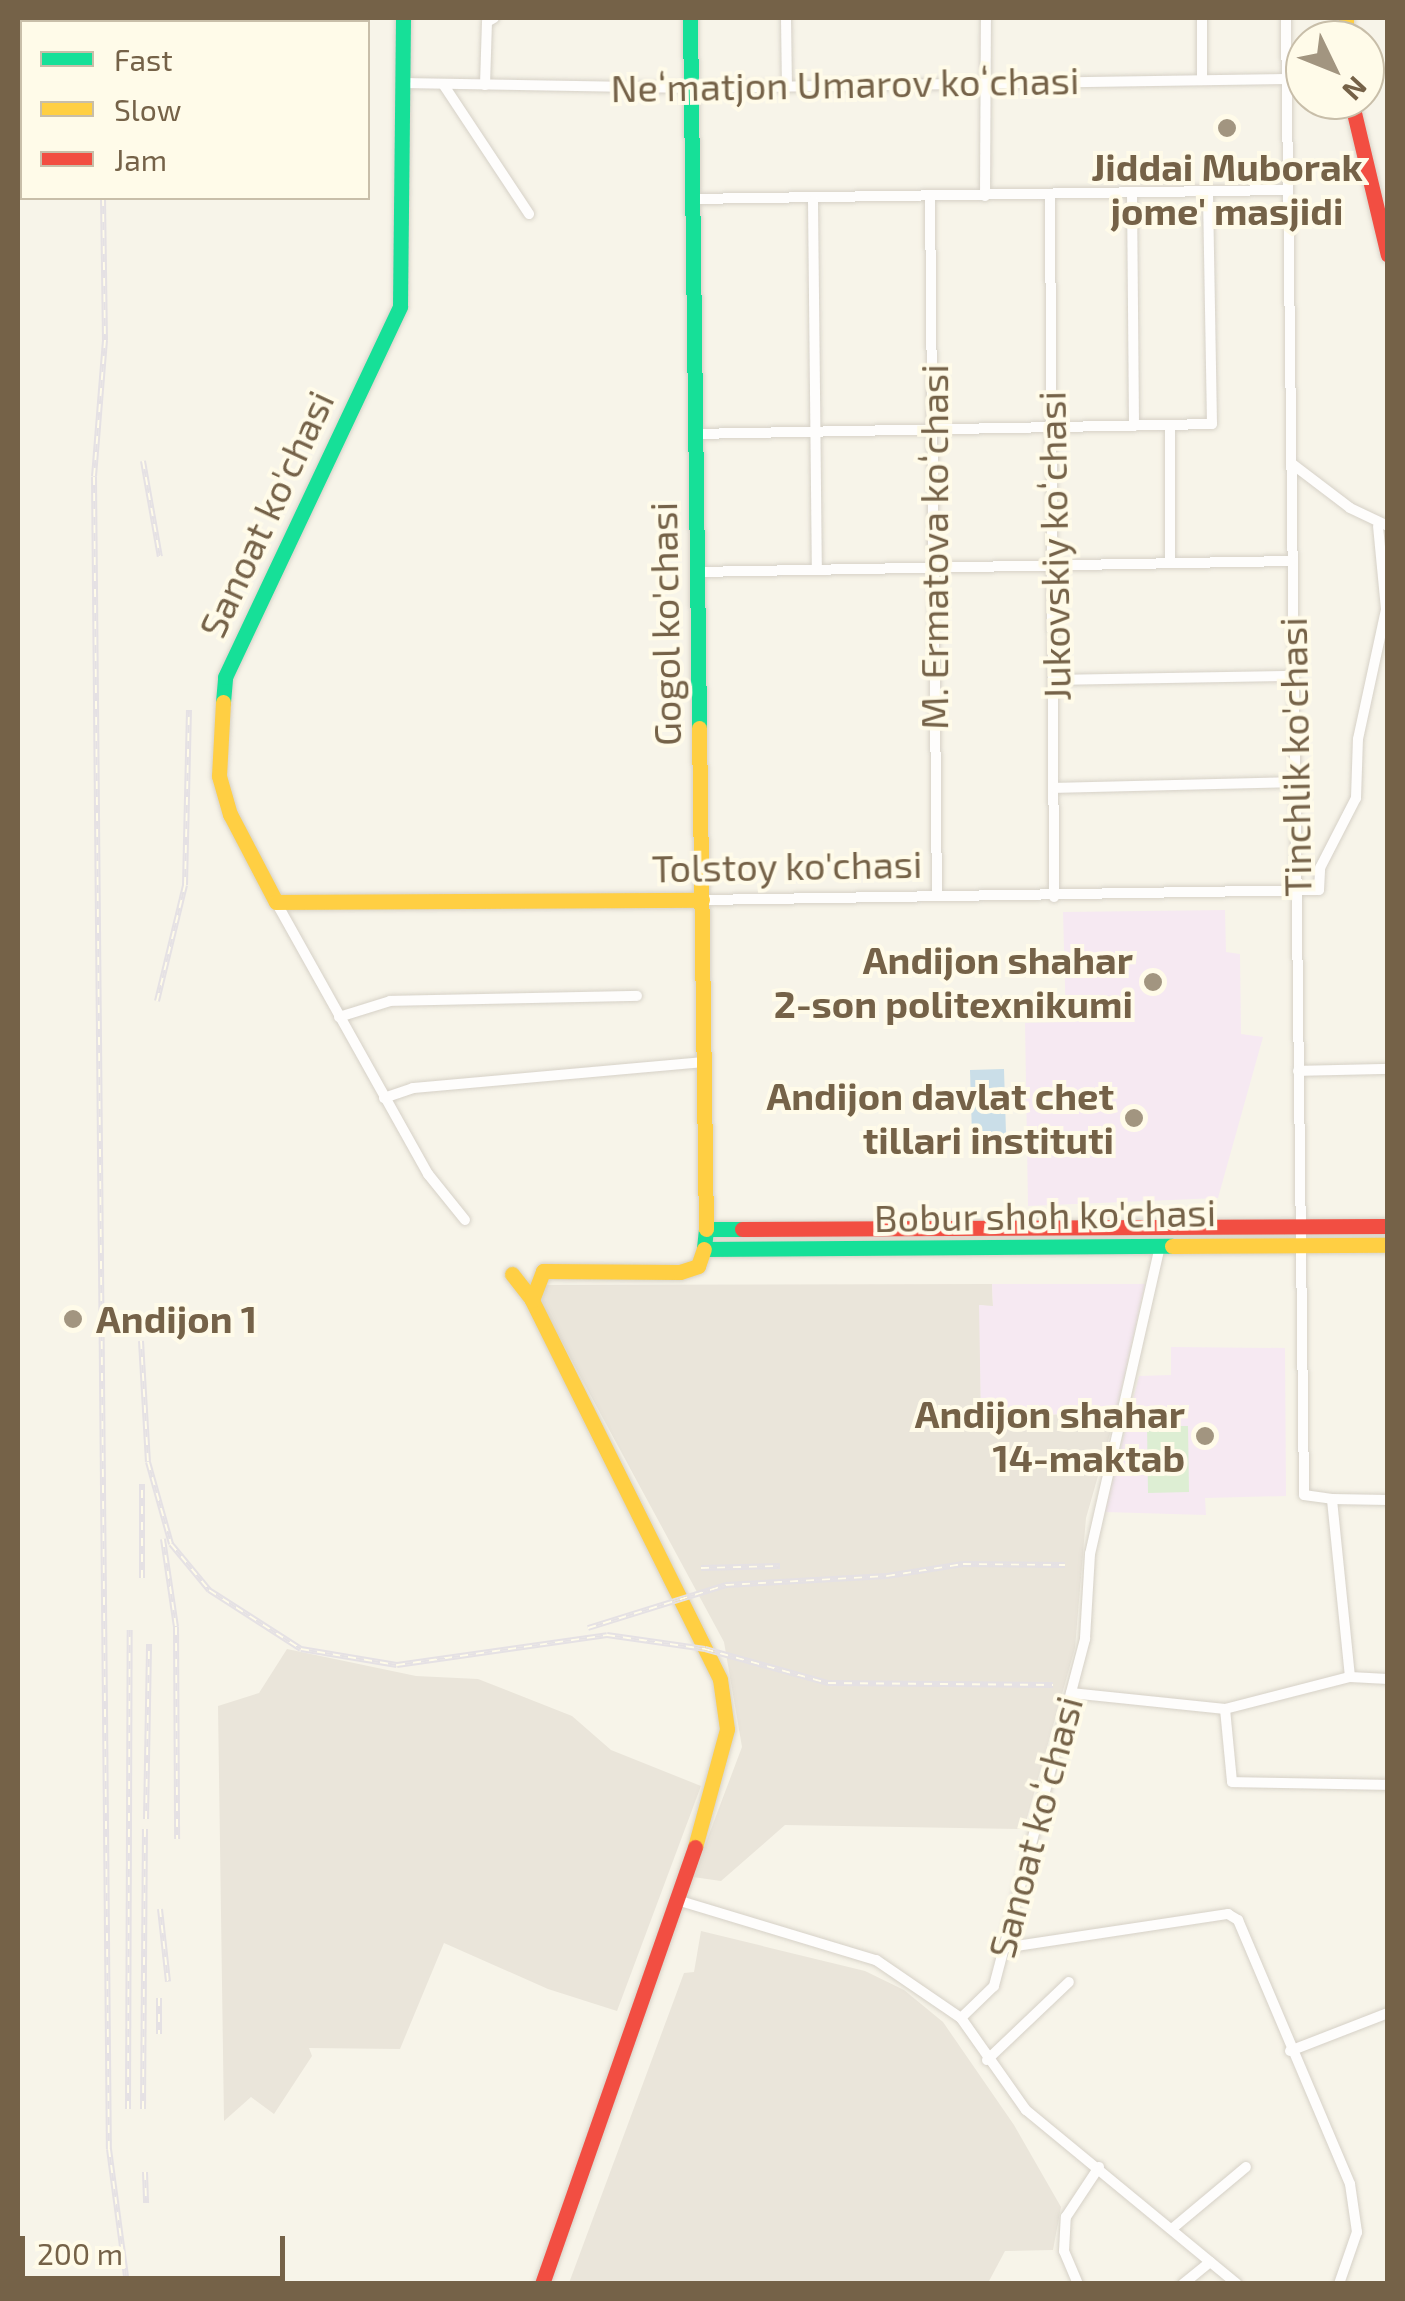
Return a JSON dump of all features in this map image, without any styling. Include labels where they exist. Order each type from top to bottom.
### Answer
[{"type":"main road","name":"Sanoat ko'chasi","points":[[276,902],[230,814],[219,776],[225,677],[400,306],[403,18]]},
{"type":"main road","name":"Gogol ko'chasi","points":[[690,18],[704,1249]]},
{"type":"main road","points":[[1356,120],[1388,255]]},
{"type":"main road","name":"Tolstoy ko'chasi","points":[[276,902],[702,900]]},
{"type":"main road","name":"Bobur shoh ko'chasi","points":[[706,1229],[868,1232],[1388,1226]]},
{"type":"main road","points":[[819,1250],[820,1232]]},
{"type":"main road","points":[[868,1232],[869,1249]]},
{"type":"main road","name":"Bobur shoh ko'chasi","points":[[704,1249],[1388,1245]]},
{"type":"main road","points":[[532,1300],[544,1270],[680,1272],[698,1266],[704,1249]]},
{"type":"main road","points":[[512,1274],[532,1300],[720,1679],[727,1729],[680,1901],[542,2284]]},
{"type":"street","points":[[485,85],[487,22],[494,18]]},
{"type":"street","points":[[786,18],[787,86]]},
{"type":"street","points":[[984,196],[986,18]]},
{"type":"street","points":[[1202,18],[1202,80]]},
{"type":"street","name":"Neʻmatjon Umarov koʻchasi","points":[[403,83],[692,88],[1285,79]]},
{"type":"street","points":[[443,84],[529,214]]},
{"type":"street","name":"Tinchlik ko'chasi","points":[[1286,120],[1304,1496],[1332,1499]]},
{"type":"street","points":[[690,199],[813,201],[1286,190]]},
{"type":"street","points":[[693,434],[818,428],[1212,424],[1208,192]]},
{"type":"street","points":[[1132,194],[1134,426]]},
{"type":"street","name":"Jukovskiy koʻchasi","points":[[1050,196],[1056,680],[1054,897]]},
{"type":"street","name":"M. Ermatova koʻchasi","points":[[930,198],[937,896]]},
{"type":"street","points":[[813,201],[817,569]]},
{"type":"street","points":[[1170,426],[1170,564]]},
{"type":"street","points":[[1291,463],[1383,526],[1386,609],[1358,739],[1356,798],[1320,868],[1319,890],[1299,894]]},
{"type":"street","points":[[697,572],[1291,562]]},
{"type":"street","points":[[1056,680],[1294,676]]},
{"type":"street","points":[[1056,788],[1294,782]]},
{"type":"street","name":"Tolstoy ko'chasi","points":[[702,900],[1299,894]]},
{"type":"street","name":"Sanoat ko'chasi","points":[[276,902],[435,1185],[465,1220]]},
{"type":"street","points":[[339,1016],[390,1001],[637,996]]},
{"type":"street","points":[[384,1098],[413,1088],[702,1062]]},
{"type":"street","points":[[1298,1071],[1388,1069]]},
{"type":"street","name":"Sanoat koʻchasi","points":[[961,2018],[994,1986],[1085,1639],[1090,1554],[1160,1246]]},
{"type":"street","points":[[1350,1677],[1332,1499],[1388,1500]]},
{"type":"street","points":[[1071,1693],[1226,1709],[1350,1677],[1388,1679]]},
{"type":"street","points":[[1226,1709],[1232,1782],[1388,1785]]},
{"type":"street","points":[[680,1901],[876,1960],[961,2018],[987,2060],[1026,2110],[1237,2284]]},
{"type":"street","points":[[1003,1948],[1233,1915],[1350,2184],[1357,2232],[1339,2284]]},
{"type":"street","points":[[987,2060],[1070,1982]]},
{"type":"street","points":[[1290,2051],[1388,2014]]},
{"type":"street","points":[[1078,2284],[1064,2251],[1066,2217],[1099,2167]]},
{"type":"street","points":[[1173,2228],[1246,2167]]},
{"type":"street","points":[[1183,2284],[1210,2262]]},
{"type":"shaded area","name":"Andijon davlat chet tillari instituti","points":[[1225,910],[1226,952],[1240,954],[1241,1034],[1263,1037],[1218,1198],[1028,1206],[1025,1023],[1066,1022],[1063,912]]},
{"type":"shaded area","points":[[992,1284],[993,1307],[980,1305],[981,1416],[1116,1413],[1086,1518],[1075,1648],[1024,1829],[785,1825],[721,1881],[693,1877],[742,1747],[724,1642],[531,1285]]},
{"type":"shaded area","points":[[992,1284],[1145,1284],[1116,1413],[981,1416],[979,1305],[993,1306]]},
{"type":"shaded area","name":"Andijon shahar 14-maktab","points":[[1171,1347],[1285,1348],[1286,1496],[1205,1498],[1206,1515],[1105,1512],[1139,1376],[1171,1375]]},
{"type":"shaded area","points":[[287,1649],[416,1676],[478,1679],[572,1716],[611,1750],[701,1786],[617,2011],[548,1989],[444,1943],[400,2049],[309,2048],[312,2056],[274,2114],[251,2097],[224,2121],[218,1706],[259,1693]]},
{"type":"shaded area","points":[[701,1931],[865,1971],[904,1990],[943,2022],[1014,2125],[1061,2207],[1053,2250],[1005,2251],[988,2283],[569,2283],[684,1973],[694,1972]]},
{"type":"green space","points":[[1147,1426],[1188,1426],[1189,1492],[1148,1493]]},
{"type":"water","points":[[1004,1069],[1006,1134],[972,1135],[970,1070]]},
{"type":"railway","points":[[103,200],[105,340],[94,477],[109,2149],[127,2284]]},
{"type":"railway","points":[[143,461],[160,557]]},
{"type":"railway","points":[[157,1001],[185,885],[189,710]]},
{"type":"railway","points":[[141,1341],[148,1462],[171,1544],[209,1590],[301,1649],[397,1665],[607,1635],[705,1649],[828,1683],[1053,1685]]},
{"type":"railway","points":[[142,1484],[142,1578]]},
{"type":"railway","points":[[163,1539],[176,1627],[177,1839]]},
{"type":"railway","points":[[588,1628],[726,1585],[887,1576],[963,1564],[1065,1565]]},
{"type":"railway","points":[[701,1568],[780,1566]]},
{"type":"railway","points":[[128,2109],[130,1630]]},
{"type":"railway","points":[[146,1819],[149,1644]]},
{"type":"railway","points":[[143,2109],[145,1829]]},
{"type":"railway","points":[[160,1909],[168,1982]]},
{"type":"railway","points":[[159,1998],[159,2034]]},
{"type":"railway","points":[[145,2172],[146,2203]]},
{"type":"traffic: fast","points":[[223,702],[225,677],[400,306],[403,18]]},
{"type":"traffic: fast","points":[[690,18],[699,728]]},
{"type":"traffic: fast","points":[[742,1229],[706,1229],[704,1249],[1172,1246]]},
{"type":"traffic: slow","points":[[223,702],[219,776],[230,814],[276,902],[702,900]]},
{"type":"traffic: slow","points":[[699,728],[706,1229]]},
{"type":"traffic: slow","points":[[1172,1246],[1388,1245]]},
{"type":"traffic: slow","points":[[695,1847],[727,1729],[720,1679],[532,1300],[543,1271],[680,1272],[698,1266],[704,1249]]},
{"type":"traffic: slow","points":[[512,1274],[532,1300]]},
{"type":"traffic: jam","points":[[1356,120],[1388,255]]},
{"type":"traffic: jam","points":[[742,1229],[1388,1226]]},
{"type":"traffic: jam","points":[[542,2284],[695,1847]]},
{"type":"place","name":"Jiddai Muborak jome' masjidi","points":[[1227,128]]},
{"type":"place","name":"Andijon shahar 2-son politexnikumi","points":[[1153,982]]},
{"type":"place","name":"Andijon davlat chet tillari instituti","points":[[1134,1118]]},
{"type":"place","name":"Andijon 1","points":[[73,1319]]},
{"type":"place","name":"Andijon shahar 14-maktab","points":[[1205,1436]]}]
